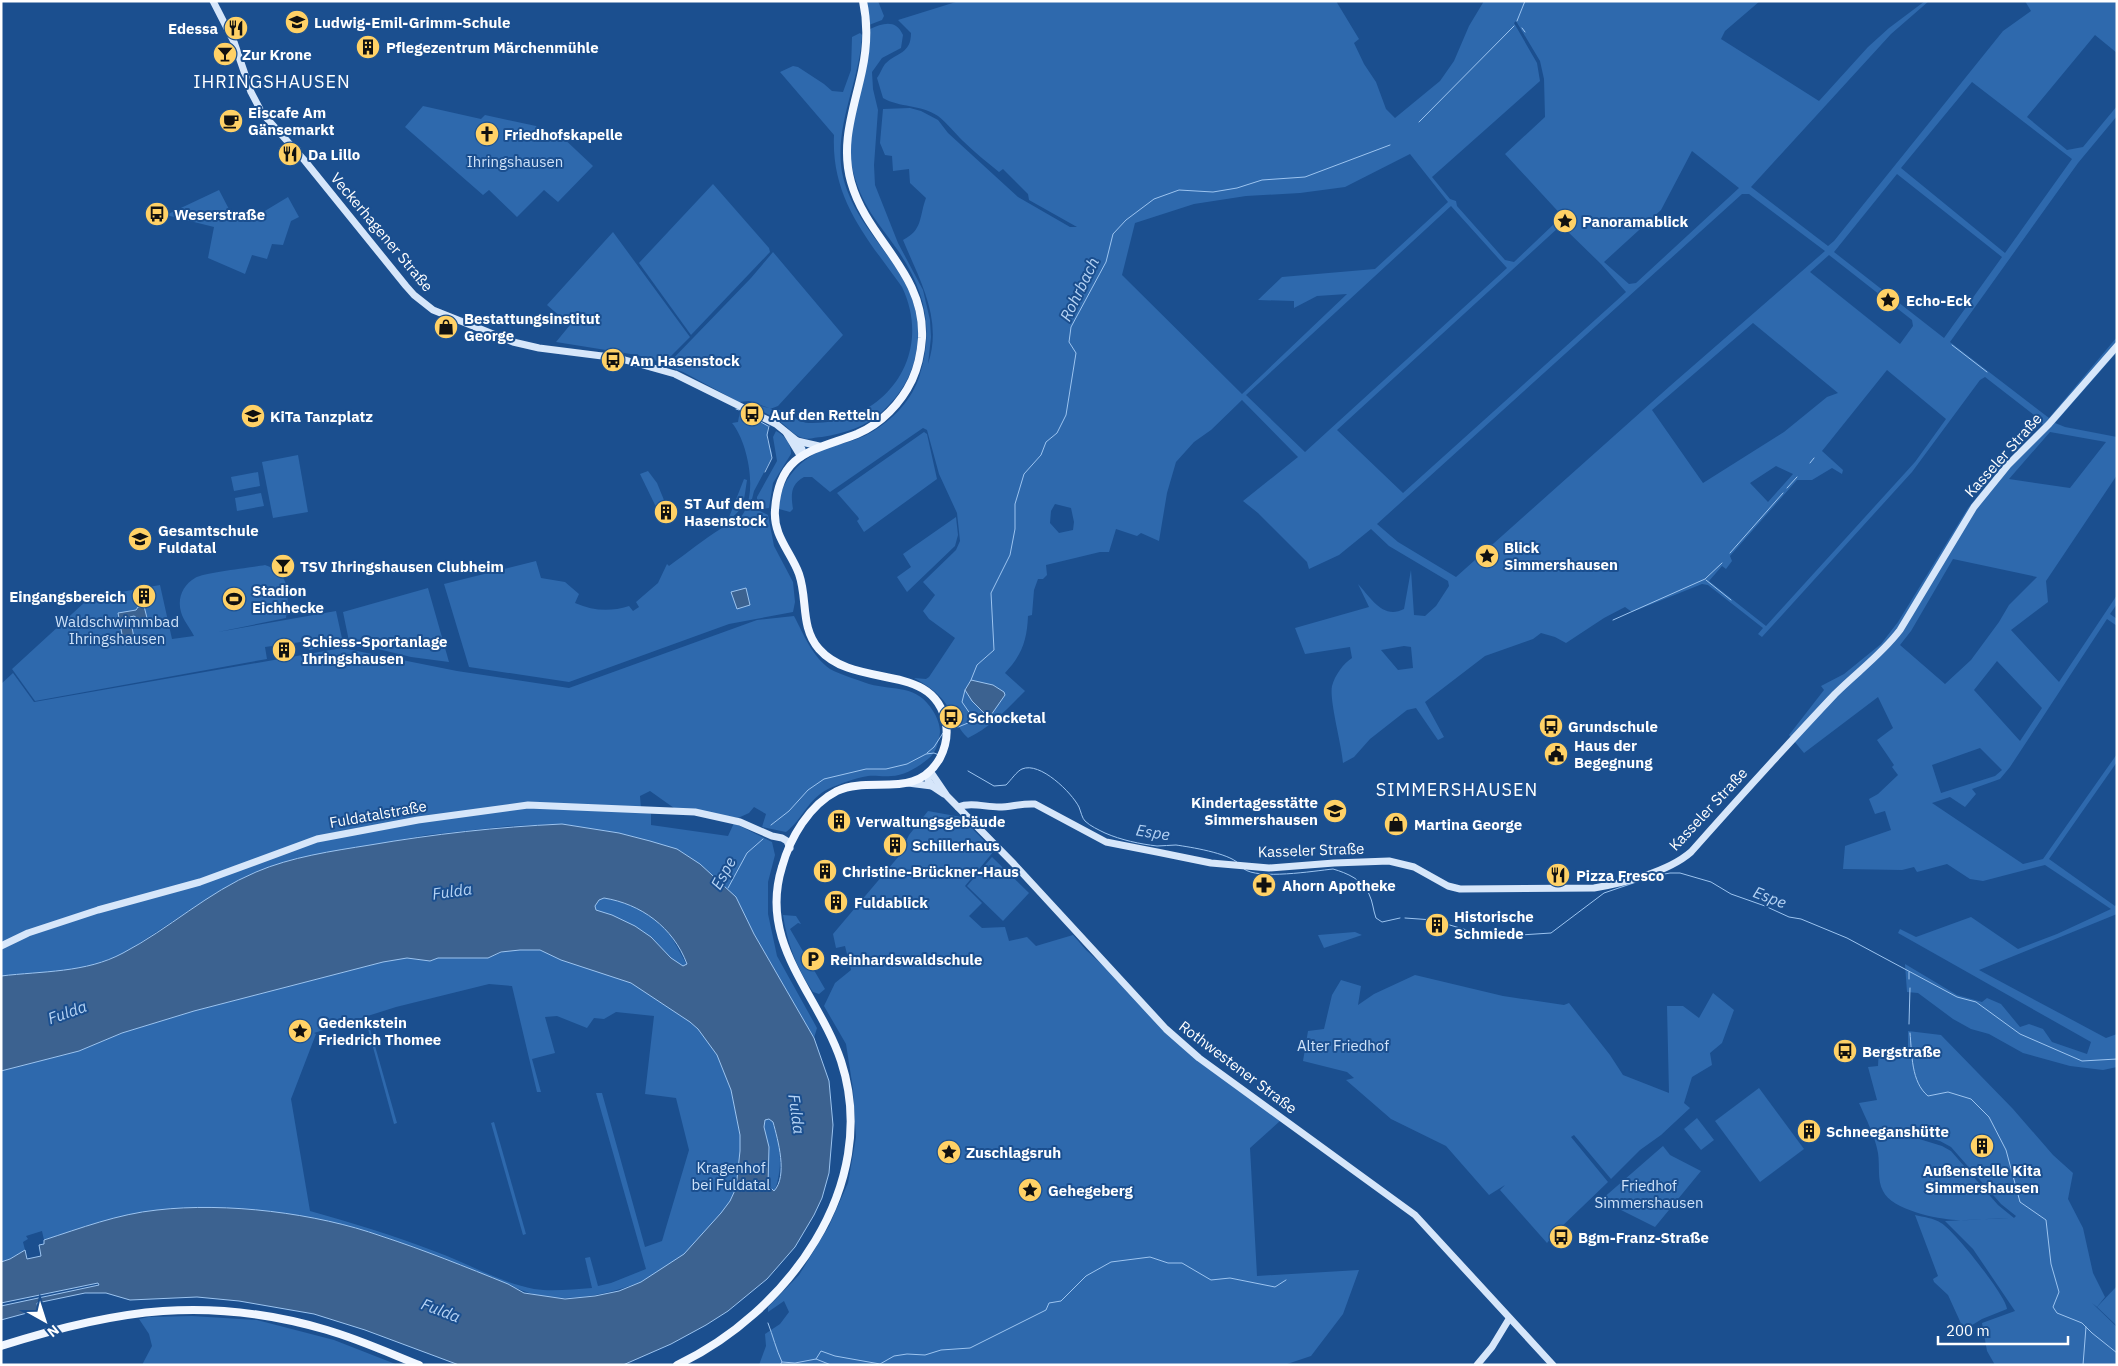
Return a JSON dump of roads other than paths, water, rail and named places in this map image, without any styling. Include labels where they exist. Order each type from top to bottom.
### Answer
[{"type":"main road","points":[[677,1365],[710,1347],[733,1331],[765,1304],[791,1275],[810,1248],[826,1220],[841,1184],[848,1156],[849,1104],[840,1059],[825,1025],[787,956],[778,925],[776,899],[782,866],[799,828],[819,804],[838,790],[862,784],[892,786],[908,783],[930,771],[942,755],[947,734],[946,722],[939,706],[929,692],[915,684],[848,669],[829,658],[812,639],[804,616],[799,575],[777,530],[775,518],[780,482],[790,468],[802,456],[819,446],[869,428],[890,411],[912,381],[920,356],[922,319],[914,290],[896,258],[863,213],[848,173],[846,156],[848,127],[865,51],[866,24],[863,1]]},
{"type":"main road","points":[[1,1346],[73,1324],[124,1314],[172,1310],[224,1310],[276,1317],[314,1326],[344,1335],[419,1365]]},
{"type":"street","name":"Veckerhagener Straße","points":[[213,1],[234,42],[251,92],[262,114],[305,161],[406,286],[425,304],[444,315],[518,344],[618,358],[675,374],[770,421],[797,441]]},
{"type":"street","name":"Kasseler Straße","points":[[958,807],[967,804],[996,807],[1023,803],[1035,804],[1106,842],[1242,866],[1273,868],[1389,861],[1414,867],[1448,886],[1460,889],[1594,888],[1674,865],[1691,852],[1770,762],[1838,691],[1890,644],[1974,507],[2008,465],[2048,424],[2117,346]]},
{"type":"street","name":"Veckerhagener Straße","points":[[786,434],[802,456]]},
{"type":"street","points":[[797,441],[819,446]]},
{"type":"street","points":[[797,441],[802,449],[802,456]]},
{"type":"street","points":[[930,771],[927,777],[932,786]]},
{"type":"street","name":"Rothwestener Straße","points":[[930,771],[947,796],[1014,864],[1132,993],[1182,1044],[1415,1215],[1553,1365]]},
{"type":"street","points":[[908,783],[932,786]]},
{"type":"street","name":"Rothwestener Straße","points":[[932,786],[947,796]]},
{"type":"street","name":"Fuldatalstraße","points":[[1,946],[28,933],[98,910],[200,882],[317,839],[418,820],[528,805],[695,812],[740,822],[772,836],[782,838]]},
{"type":"street","points":[[790,848],[782,838],[799,828]]},
{"type":"street","name":"Fuldatalstraße","points":[[772,836],[777,842],[790,848]]},
{"type":"street","points":[[1477,1365],[1492,1347],[1509,1319]]},
{"type":"water","points":[[746,588],[750,605],[737,609],[731,592]]},
{"type":"water","points":[[144,606],[148,622],[141,624],[140,620],[134,616],[130,617],[135,643],[124,645],[118,613],[136,610],[138,607]]},
{"type":"water","points":[[971,680],[993,685],[1004,692],[1005,695],[989,718],[972,701],[965,690]]},
{"type":"water","name":"Fulda","points":[[562,824],[619,833],[677,849],[700,864],[736,897],[754,934],[814,1038],[829,1081],[833,1125],[829,1173],[822,1198],[814,1215],[795,1247],[767,1279],[728,1311],[706,1325],[671,1344],[623,1365],[459,1365],[365,1330],[314,1314],[239,1301],[197,1297],[130,1300],[106,1293],[85,1293],[37,1303],[38,1310],[1,1320],[1,1306],[99,1285],[98,1283],[1,1303],[1,1262],[25,1250],[27,1259],[41,1256],[39,1245],[44,1244],[44,1240],[86,1226],[114,1218],[157,1210],[212,1207],[270,1211],[328,1221],[397,1241],[508,1284],[524,1293],[565,1299],[619,1291],[641,1282],[684,1254],[721,1213],[730,1201],[736,1188],[740,1135],[731,1090],[717,1055],[698,1029],[690,1022],[631,983],[561,960],[540,950],[501,952],[488,958],[438,958],[430,961],[407,958],[383,962],[194,1011],[122,1033],[79,1051],[1,1071],[1,976],[79,968],[109,960],[140,943],[238,880],[297,858],[418,838]],"holes":[[[604,898],[631,906],[654,919],[673,939],[687,964],[683,966],[671,958],[651,937],[635,926],[596,910],[595,906],[599,900]],[[769,1119],[773,1122],[781,1158],[780,1176],[774,1191],[768,1185],[769,1147],[764,1127],[765,1120]]]},
{"type":"waterway","points":[[1517,21],[1525,1]]},
{"type":"waterway","points":[[1419,122],[1514,26]]},
{"type":"waterway","points":[[1522,28],[1525,32]]},
{"type":"waterway","name":"Rohrbach","points":[[971,680],[977,665],[994,650],[991,593],[1010,555],[1015,529],[1015,504],[1024,474],[1041,455],[1046,442],[1057,433],[1066,415],[1076,353],[1069,342],[1071,327],[1106,262],[1113,234],[1126,220],[1154,199],[1179,190],[1213,192],[1237,188],[1262,180],[1305,177],[1390,145]]},
{"type":"waterway","points":[[1952,345],[1987,372]]},
{"type":"waterway","points":[[741,411],[768,426]]},
{"type":"waterway","points":[[765,472],[772,458],[767,435],[769,426]]},
{"type":"waterway","points":[[1810,463],[1814,458]]},
{"type":"waterway","points":[[1787,488],[1797,477]]},
{"type":"waterway","points":[[1730,553],[1783,493]]},
{"type":"waterway","points":[[1613,620],[1705,579],[1722,563]]},
{"type":"waterway","points":[[1706,580],[1731,600]]},
{"type":"waterway","points":[[958,727],[968,723],[973,718],[962,702],[965,690]]},
{"type":"waterway","points":[[927,753],[934,747],[943,733]]},
{"type":"waterway","name":"Espe","points":[[771,825],[789,811],[808,790],[824,779],[866,769],[886,769],[907,764],[926,754],[934,753],[939,755]]},
{"type":"waterway","name":"Espe","points":[[968,771],[994,786],[1006,785],[1022,769],[1038,770],[1055,780],[1070,794],[1079,807],[1085,821],[1105,833],[1124,840],[1144,844],[1157,846],[1176,845],[1208,851],[1226,856],[1238,863]]},
{"type":"waterway","name":"Espe","points":[[728,888],[747,853],[763,839]]},
{"type":"waterway","name":"Espe","points":[[1244,869],[1261,874],[1300,873],[1333,869],[1349,875],[1363,885],[1369,894],[1376,918],[1382,922],[1400,918]]},
{"type":"waterway","name":"Espe","points":[[1405,918],[1433,920],[1490,937],[1551,933],[1604,893],[1654,876],[1680,873],[1711,882],[1731,894],[1847,938],[1957,997],[1976,1002],[2020,1034],[2082,1061],[2117,1059]]},
{"type":"waterway","name":"Espe","points":[[1909,972],[1909,979]]},
{"type":"waterway","points":[[1909,1024],[1910,988]]},
{"type":"waterway","points":[[1910,1033],[1913,1067],[1922,1090],[1928,1096],[1948,1092],[1971,1099],[1989,1117],[2006,1150],[2020,1202],[2046,1220],[2051,1264],[2059,1292],[2053,1307],[2057,1313],[2082,1323],[2117,1353]]},
{"type":"waterway","points":[[816,1359],[821,1351],[835,1356],[880,1364],[894,1356],[907,1354],[925,1355],[941,1350],[970,1348],[1046,1310],[1049,1303],[1061,1301],[1086,1276],[1111,1262],[1150,1257],[1168,1263],[1182,1263],[1211,1280],[1230,1278],[1275,1287],[1286,1280]]},
{"type":"waterway","points":[[768,1323],[782,1362],[780,1365]]},
{"type":"waterway","points":[[2083,1365],[2086,1327]]},
{"type":"waterway","points":[[782,1362],[795,1363],[816,1359],[831,1365]]},
{"type":"place","name":"Ludwig-Emil-Grimm-Schule","points":[[297,22]]},
{"type":"place","name":"Edessa","points":[[236,28]]},
{"type":"place","name":"Pflegezentrum Märchenmühle","points":[[368,47]]},
{"type":"place","name":"Zur Krone","points":[[225,54]]},
{"type":"place","name":"Eiscafe Am Gänsemarkt","points":[[231,121]]},
{"type":"place","name":"Friedhofskapelle","points":[[487,134]]},
{"type":"place","name":"Da Lillo","points":[[290,154]]},
{"type":"place","name":"Weserstraße","points":[[157,214]]},
{"type":"place","name":"Panoramablick","points":[[1565,221]]},
{"type":"place","name":"Echo-Eck","points":[[1888,300]]},
{"type":"place","name":"Bestattungsinstitut George","points":[[446,327]]},
{"type":"place","name":"Am Hasenstock","points":[[613,360]]},
{"type":"place","name":"Auf den Retteln","points":[[752,414]]},
{"type":"place","name":"KiTa Tanzplatz","points":[[253,416]]},
{"type":"place","name":"ST Auf dem Hasenstock","points":[[666,512]]},
{"type":"place","name":"Gesamtschule Fuldatal","points":[[140,539]]},
{"type":"place","name":"Blick Simmershausen","points":[[1487,556]]},
{"type":"place","name":"TSV Ihringshausen Clubheim","points":[[283,566]]},
{"type":"place","name":"Eingangsbereich","points":[[144,596]]},
{"type":"place","name":"Stadion Eichhecke","points":[[234,599]]},
{"type":"place","name":"Schiess-Sportanlage Ihringshausen","points":[[284,650]]},
{"type":"place","name":"Schocketal","points":[[951,717]]},
{"type":"place","name":"Grundschule","points":[[1551,726]]},
{"type":"place","name":"Haus der Begegnung","points":[[1556,754]]},
{"type":"place","name":"Kindertagesstätte Simmershausen","points":[[1335,811]]},
{"type":"place","name":"Verwaltungsgebäude","points":[[839,821]]},
{"type":"place","name":"Martina George","points":[[1396,824]]},
{"type":"place","name":"Schillerhaus","points":[[895,845]]},
{"type":"place","name":"Christine-Brückner-Haus","points":[[825,871]]},
{"type":"place","name":"Pizza Fresco","points":[[1558,875]]},
{"type":"place","name":"Ahorn Apotheke","points":[[1264,885]]},
{"type":"place","name":"Fuldablick","points":[[836,902]]},
{"type":"place","name":"Historische Schmiede","points":[[1437,925]]},
{"type":"place","name":"Reinhardswaldschule","points":[[813,959]]},
{"type":"place","name":"Gedenkstein Friedrich Thomee","points":[[300,1031]]},
{"type":"place","name":"Bergstraße","points":[[1845,1051]]},
{"type":"place","name":"Schneeganshütte","points":[[1809,1131]]},
{"type":"place","name":"Außenstelle Kita Simmershausen","points":[[1982,1146]]},
{"type":"place","name":"Zuschlagsruh","points":[[949,1152]]},
{"type":"place","name":"Gehegeberg","points":[[1030,1190]]},
{"type":"place","name":"Bgm-Franz-Straße","points":[[1561,1237]]},
{"type":"district","name":"IHRINGSHAUSEN","points":[[272,81]]},
{"type":"district","name":"SIMMERSHAUSEN","points":[[1457,789]]},
{"type":"park label","name":"Ihringshausen","points":[[515,161]]},
{"type":"park label","name":"Waldschwimmbad Ihringshausen","points":[[117,630]]},
{"type":"park label","name":"Alter Friedhof","points":[[1343,1045]]},
{"type":"park label","name":"Kragenhof bei Fuldatal","points":[[731,1176]]},
{"type":"park label","name":"Friedhof Simmershausen","points":[[1649,1194]]}]
